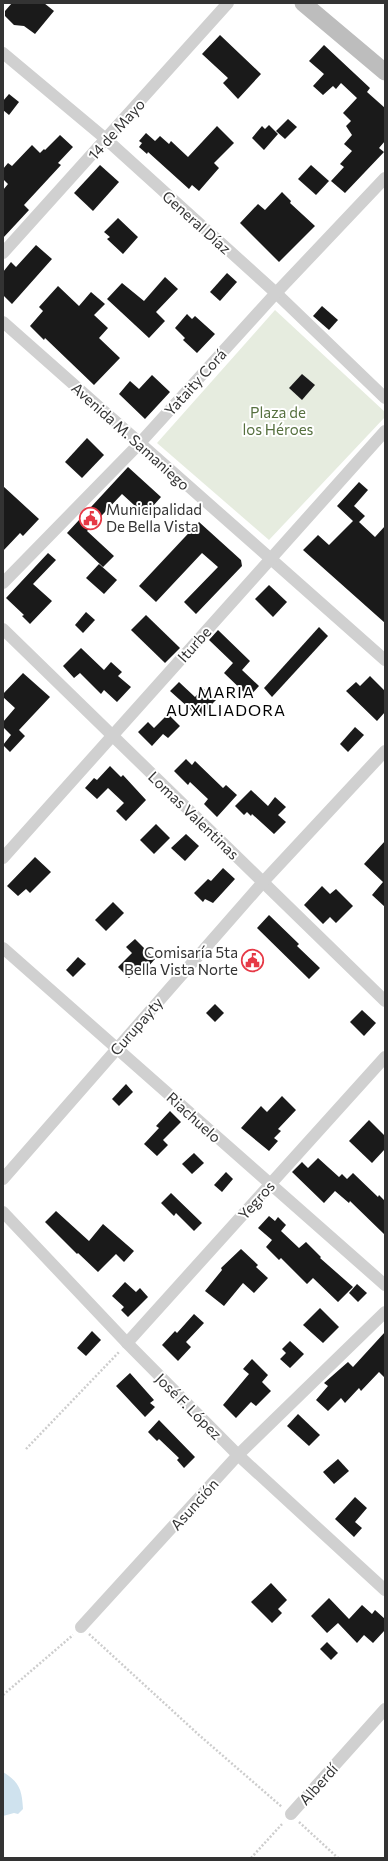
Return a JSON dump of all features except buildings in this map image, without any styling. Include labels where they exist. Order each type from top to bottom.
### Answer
[{"type":"street","name":"14 de Mayo","points":[[3,253],[107,140],[228,3]]},
{"type":"street","points":[[303,3],[385,72]]},
{"type":"street","name":"General Díaz","points":[[3,53],[107,140],[276,293],[385,398]]},
{"type":"street","name":"Yataity Corá","points":[[3,584],[139,444],[276,293],[385,178]]},
{"type":"street","name":"Avenida M. Samaniego","points":[[3,322],[139,444],[385,660]]},
{"type":"street","name":"Iturbe","points":[[3,858],[385,431]]},
{"type":"street","name":"Lomas Valentinas","points":[[3,629],[385,1001]]},
{"type":"street","name":"Curupayty","points":[[3,1179],[116,1048],[263,882],[385,751]]},
{"type":"street","name":"Riachuelo","points":[[3,948],[385,1285]]},
{"type":"street","name":"Yegros","points":[[127,1343],[385,1057]]},
{"type":"street","name":"José F. López","points":[[3,1212],[127,1343],[238,1455],[385,1590]]},
{"type":"street","name":"Asunción","points":[[81,1627],[238,1455],[385,1312]]},
{"type":"street","name":"Alberdí","points":[[291,1814],[385,1709]]},
{"type":"path","points":[[26,1449],[127,1343]]},
{"type":"path","points":[[3,1695],[81,1627],[199,1735],[291,1814],[338,1858]]},
{"type":"path","name":"Alberdí","points":[[251,1858],[291,1814]]},
{"type":"green space","name":"Plaza de los Héroes","points":[[275,310],[385,412],[385,417],[269,540],[157,443]]},
{"type":"water","points":[[3,1772],[13,1779],[19,1787],[22,1796],[23,1809],[18,1814],[14,1813],[3,1816]]},
{"type":"place","name":"Municipalidad De Bella Vista","points":[[90,518]]},
{"type":"place","name":"Comisaría 5ta Bella Vista Norte","points":[[253,961]]},
{"type":"district","name":"MARIA AUXILIADORA","points":[[226,700]]}]
